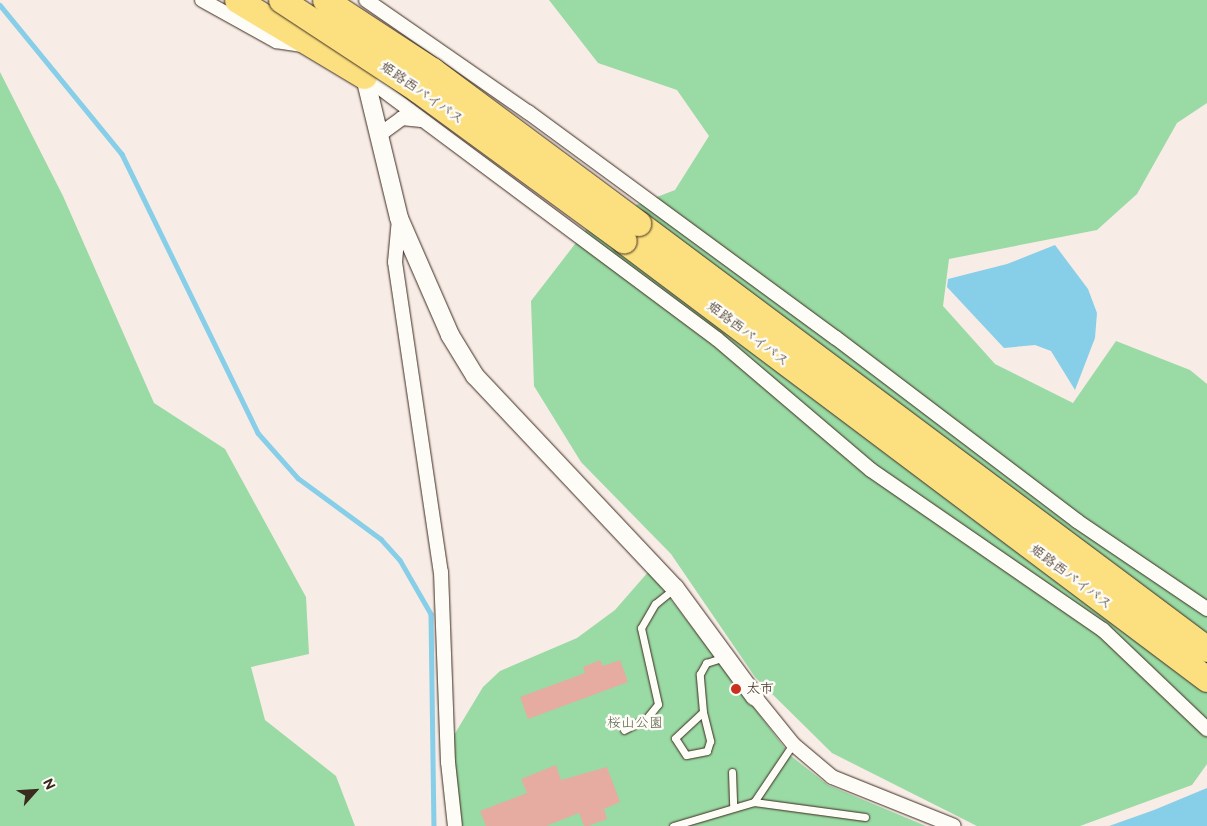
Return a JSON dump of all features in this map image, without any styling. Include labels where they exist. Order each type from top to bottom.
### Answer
[{"type":"highway","points":[[237,0],[364,76]]},
{"type":"highway","name":"姫路西バイパス","points":[[281,0],[631,232],[1207,648]]},
{"type":"highway","name":"姫路西バイパス","points":[[326,0],[432,70],[631,232],[1207,679]]},
{"type":"street","points":[[202,0],[276,42],[298,47],[303,39],[326,40],[345,6]]},
{"type":"street","points":[[366,0],[836,338],[1078,521],[1207,609]]},
{"type":"street","points":[[345,6],[356,39],[399,218],[450,335],[475,376],[675,588],[755,697],[793,744],[832,777],[954,826]]},
{"type":"street","points":[[356,39],[372,26],[392,18]]},
{"type":"street","points":[[364,76],[717,339],[871,470],[1103,630],[1207,729]]},
{"type":"street","points":[[379,136],[402,118],[424,121]]},
{"type":"street","points":[[399,218],[395,262],[441,572],[448,762],[455,826]]},
{"type":"lane","points":[[624,730],[646,719],[658,704],[641,628],[655,604],[675,588]]},
{"type":"lane","points":[[703,712],[675,738],[686,755],[706,751],[710,741],[703,712],[700,674],[706,663],[725,657]]},
{"type":"lane","points":[[754,802],[793,744]]},
{"type":"lane","points":[[732,772],[733,806]]},
{"type":"lane","points":[[672,826],[733,806],[754,802],[865,817]]},
{"type":"green space","points":[[549,0],[1207,0],[1207,103],[1177,123],[1137,194],[1097,230],[949,259],[943,306],[995,364],[1073,403],[1116,341],[1190,370],[1207,384],[1207,764],[1192,785],[1080,826],[977,826],[832,753],[755,677],[671,554],[581,462],[534,386],[531,301],[592,222],[675,190],[709,136],[677,90],[598,63]]},
{"type":"green space","points":[[0,72],[63,196],[154,403],[225,449],[306,597],[309,654],[251,667],[265,720],[336,776],[355,826],[0,826]]},
{"type":"green space","name":"桜山公園","points":[[649,571],[791,756],[828,785],[926,826],[460,826],[451,740],[483,687],[500,671],[577,638],[615,610]]},
{"type":"water","points":[[1055,245],[1088,289],[1097,313],[1095,338],[1075,390],[1051,351],[1035,345],[1004,348],[947,287],[948,279],[1007,264]]},
{"type":"water","points":[[1207,788],[1207,826],[1109,826],[1154,810]]},
{"type":"building","points":[[600,660],[603,666],[620,660],[628,682],[528,719],[520,697],[585,673],[583,667]]},
{"type":"building","points":[[556,765],[561,780],[607,767],[620,802],[604,809],[607,819],[584,826],[579,813],[546,826],[486,826],[480,811],[527,793],[521,779]]},
{"type":"waterway","points":[[0,5],[122,154],[258,433],[298,478],[381,539],[400,560],[431,614],[434,826]]},
{"type":"place","name":"太市","points":[[736,689]]}]
